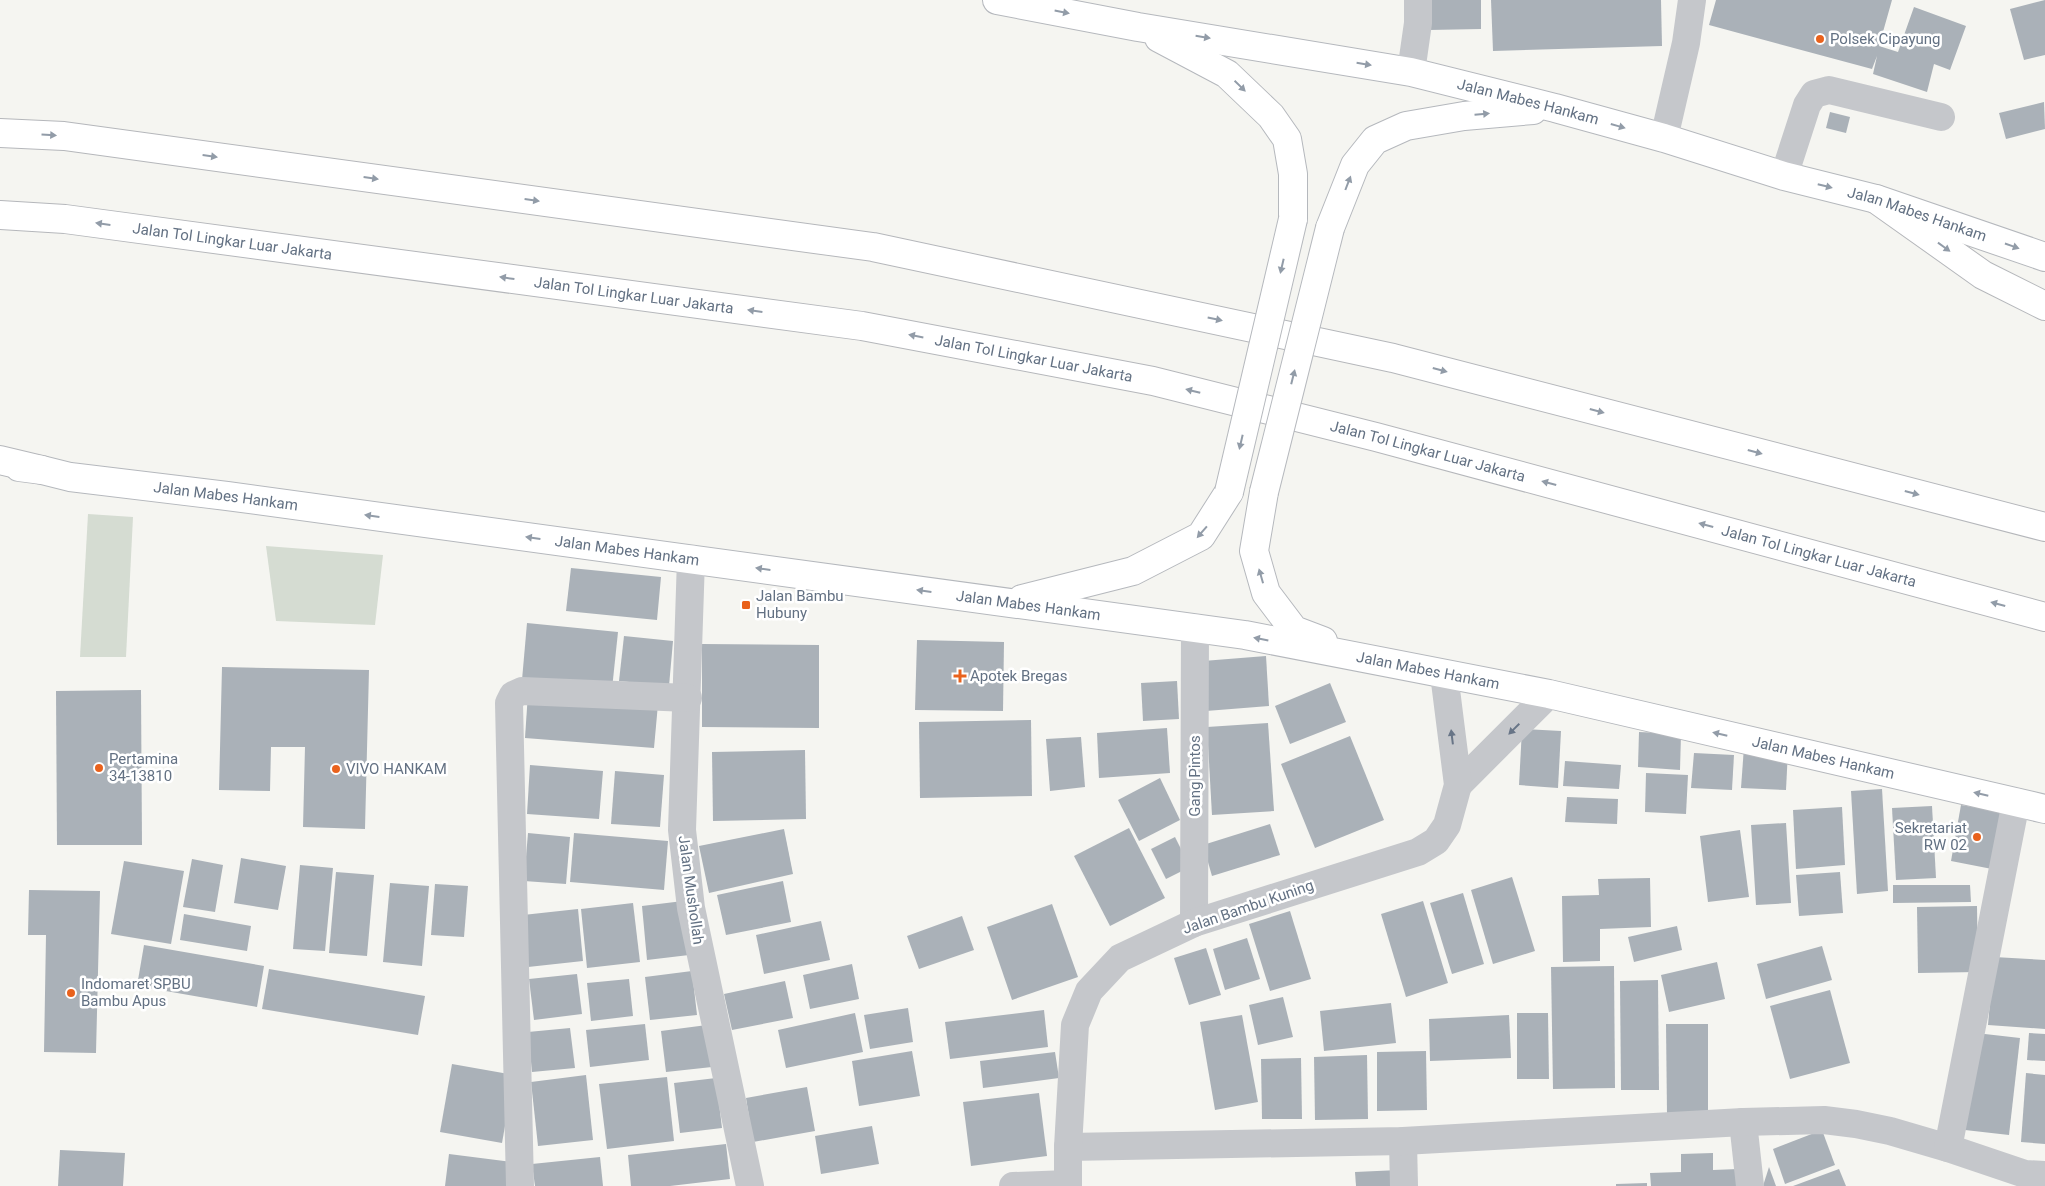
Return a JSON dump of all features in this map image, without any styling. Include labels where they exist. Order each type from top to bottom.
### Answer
[{"type":"main road","name":"Jalan Mabes Hankam","points":[[997,0],[1138,27],[1411,72],[1664,138],[1784,176],[1876,199],[2045,257]]},
{"type":"main road","points":[[1007,602],[1133,571],[1201,536],[1229,492],[1294,219],[1293,174],[1287,140],[1271,116],[1227,74],[1138,27]]},
{"type":"main road","points":[[1378,661],[1294,630],[1266,592],[1254,551],[1264,492],[1330,228],[1354,165],[1376,140],[1406,126],[1464,116],[1554,108]]},
{"type":"main road","points":[[0,133],[64,136],[873,247],[1167,308],[1393,358],[2045,527]]},
{"type":"main road","points":[[1876,199],[1983,275],[2045,306]]},
{"type":"main road","name":"Jalan Tol Lingkar Luar Jakarta","points":[[0,215],[74,220],[862,326],[1153,381],[1376,436],[2045,617]]},
{"type":"main road","points":[[0,460],[42,470]]},
{"type":"main road","name":"Jalan Mabes Hankam","points":[[0,466],[42,470],[70,476],[1007,602],[1245,636],[1548,694],[2045,810]]},
{"type":"street","points":[[1411,72],[1418,23],[1418,0]]},
{"type":"street","points":[[1664,138],[1686,43],[1692,0]]},
{"type":"street","points":[[1784,176],[1807,105],[1814,94],[1829,90],[1941,117]]},
{"type":"street","name":"Jalan Mushollah","points":[[691,559],[688,698],[682,830],[685,868],[691,908],[750,1186]]},
{"type":"street","name":"Gang Pintos","points":[[1194,923],[1195,628]]},
{"type":"street","name":"Jalan Bambu Kuning","points":[[1068,1185],[1068,1147],[1075,1025],[1089,991],[1120,958],[1194,923],[1418,852],[1436,841],[1447,826],[1458,785],[1444,674]]},
{"type":"street","points":[[520,1186],[509,703],[513,695],[522,691],[688,698]]},
{"type":"street","name":"Jalan Bambu Kuning","points":[[1458,785],[1548,694]]},
{"type":"street","points":[[1948,1148],[2016,802]]},
{"type":"street","points":[[1068,1147],[1403,1141],[1743,1122],[1824,1120],[1856,1124],[1948,1148],[2025,1174],[2045,1175]]},
{"type":"street","points":[[1743,1122],[1750,1186]]},
{"type":"street","points":[[1403,1141],[1404,1186]]},
{"type":"street","points":[[1012,1186],[1068,1185]]},
{"type":"shaded area","points":[[88,514],[133,517],[126,657],[80,657]]},
{"type":"shaded area","points":[[266,546],[383,555],[375,625],[276,621]]},
{"type":"building","points":[[1428,0],[1481,0],[1481,29],[1429,30]]},
{"type":"building","points":[[1491,0],[1661,0],[1662,46],[1493,51]]},
{"type":"building","name":"Polsek Cipayung","points":[[1716,0],[1892,0],[1879,46],[1898,52],[1914,7],[1966,26],[1950,70],[1934,64],[1927,92],[1873,74],[1877,56],[1872,69],[1709,25]]},
{"type":"building","points":[[2045,0],[2045,55],[2024,60],[2010,9]]},
{"type":"building","points":[[2044,102],[2045,129],[2006,139],[1999,113]]},
{"type":"building","points":[[1830,112],[1850,117],[1846,133],[1826,128]]},
{"type":"building","points":[[571,568],[661,577],[657,620],[566,611]]},
{"type":"building","points":[[527,623],[618,632],[612,689],[522,680]]},
{"type":"building","points":[[624,636],[673,641],[669,686],[619,681]]},
{"type":"building","name":"Apotek Bregas","points":[[917,640],[1004,642],[1003,711],[915,710]]},
{"type":"building","points":[[702,644],[819,645],[819,728],[702,727]]},
{"type":"building","points":[[1266,656],[1269,706],[1206,711],[1203,661]]},
{"type":"building","name":"VIVO HANKAM","points":[[222,667],[369,670],[365,829],[303,827],[305,747],[271,747],[270,791],[219,790]]},
{"type":"building","points":[[1177,681],[1179,719],[1143,721],[1141,683]]},
{"type":"building","points":[[1330,683],[1346,722],[1290,744],[1275,706]]},
{"type":"building","name":"Pertamina 34-13810","points":[[141,690],[142,845],[57,845],[56,691]]},
{"type":"building","points":[[528,693],[658,704],[654,748],[525,738]]},
{"type":"building","points":[[1031,720],[1032,796],[920,798],[919,722]]},
{"type":"building","points":[[1268,723],[1274,811],[1212,815],[1207,727]]},
{"type":"building","points":[[1167,728],[1170,773],[1099,778],[1097,733]]},
{"type":"building","points":[[1522,729],[1561,731],[1558,788],[1519,785]]},
{"type":"building","points":[[1639,732],[1681,734],[1680,770],[1638,767]]},
{"type":"building","points":[[1350,736],[1384,820],[1315,848],[1281,764]]},
{"type":"building","points":[[1081,737],[1085,787],[1050,791],[1046,739]]},
{"type":"building","points":[[1744,747],[1788,750],[1786,790],[1741,788]]},
{"type":"building","points":[[805,750],[806,819],[713,821],[712,752]]},
{"type":"building","points":[[1694,753],[1734,755],[1732,790],[1691,788]]},
{"type":"building","points":[[1565,761],[1621,765],[1619,789],[1563,786]]},
{"type":"building","points":[[530,765],[603,771],[599,819],[527,814]]},
{"type":"building","points":[[615,771],[664,775],[660,827],[611,824]]},
{"type":"building","points":[[1646,773],[1688,775],[1686,814],[1645,812]]},
{"type":"building","points":[[1160,778],[1180,820],[1139,841],[1118,800]]},
{"type":"building","points":[[1882,789],[1888,891],[1857,894],[1851,791]]},
{"type":"building","points":[[1567,797],[1618,799],[1617,824],[1565,822]]},
{"type":"building","name":"Sekretariat RW 02","points":[[1961,805],[2003,812],[1992,869],[1951,861]]},
{"type":"building","points":[[1932,806],[1936,878],[1896,880],[1892,808]]},
{"type":"building","points":[[1842,807],[1845,865],[1796,869],[1793,810]]},
{"type":"building","points":[[1786,823],[1791,903],[1756,905],[1751,825]]},
{"type":"building","points":[[1270,824],[1280,855],[1212,876],[1203,845]]},
{"type":"building","points":[[1129,828],[1165,898],[1110,926],[1074,856]]},
{"type":"building","points":[[784,829],[793,874],[709,893],[699,846]]},
{"type":"building","points":[[1740,830],[1749,897],[1708,902],[1700,836]]},
{"type":"building","points":[[528,833],[570,837],[566,884],[524,881]]},
{"type":"building","points":[[574,833],[668,841],[664,890],[570,882]]},
{"type":"building","points":[[1175,837],[1190,867],[1166,879],[1151,849]]},
{"type":"building","points":[[241,858],[286,866],[278,910],[234,903]]},
{"type":"building","points":[[192,859],[223,865],[215,912],[183,907]]},
{"type":"building","points":[[124,861],[184,871],[171,944],[111,934]]},
{"type":"building","points":[[300,865],[333,868],[325,951],[293,949]]},
{"type":"building","points":[[336,872],[374,875],[367,956],[329,953]]},
{"type":"building","points":[[1840,872],[1843,913],[1799,916],[1796,875]]},
{"type":"building","points":[[1512,877],[1535,951],[1493,964],[1471,890]]},
{"type":"building","points":[[1650,878],[1651,927],[1600,929],[1600,961],[1563,962],[1562,896],[1599,895],[1598,879]]},
{"type":"building","points":[[783,881],[791,922],[726,935],[717,895]]},
{"type":"building","points":[[390,883],[429,886],[422,966],[383,962]]},
{"type":"building","points":[[435,884],[468,886],[464,937],[431,935]]},
{"type":"building","points":[[1893,885],[1970,885],[1971,902],[1893,903]]},
{"type":"building","name":"Indomaret SPBU Bambu Apus","points":[[29,890],[100,891],[96,1053],[44,1052],[46,935],[28,935]]},
{"type":"building","points":[[1463,893],[1484,964],[1452,974],[1430,903]]},
{"type":"building","points":[[683,901],[689,955],[647,960],[642,906]]},
{"type":"building","points":[[1423,901],[1448,983],[1406,997],[1381,914]]},
{"type":"building","points":[[633,903],[640,962],[587,968],[581,909]]},
{"type":"building","points":[[1052,904],[1078,977],[1012,1000],[987,927]]},
{"type":"building","points":[[1977,906],[1978,972],[1918,973],[1917,907]]},
{"type":"building","points":[[578,909],[583,961],[528,967],[523,915]]},
{"type":"building","points":[[1290,911],[1311,979],[1270,991],[1249,924]]},
{"type":"building","points":[[184,914],[251,926],[247,951],[180,940]]},
{"type":"building","points":[[962,916],[974,950],[919,969],[907,936]]},
{"type":"building","points":[[821,921],[830,960],[764,974],[756,935]]},
{"type":"building","points":[[1677,926],[1682,950],[1634,962],[1628,937]]},
{"type":"building","points":[[1247,938],[1260,979],[1225,990],[1213,949]]},
{"type":"building","points":[[144,945],[264,966],[257,1007],[137,986]]},
{"type":"building","points":[[1822,946],[1832,980],[1766,999],[1757,964]]},
{"type":"building","points":[[1206,948],[1221,995],[1189,1005],[1174,958]]},
{"type":"building","points":[[1994,957],[2045,960],[2045,1029],[1988,1025]]},
{"type":"building","points":[[1717,962],[1725,999],[1669,1012],[1661,975]]},
{"type":"building","points":[[852,964],[859,999],[810,1009],[803,975]]},
{"type":"building","points":[[1614,966],[1615,1088],[1553,1089],[1551,967]]},
{"type":"building","points":[[269,969],[425,996],[418,1035],[262,1009]]},
{"type":"building","points":[[692,971],[697,1015],[650,1020],[645,977]]},
{"type":"building","points":[[577,974],[582,1014],[534,1020],[529,979]]},
{"type":"building","points":[[629,979],[633,1016],[591,1021],[587,983]]},
{"type":"building","points":[[1658,980],[1659,1090],[1621,1090],[1620,981]]},
{"type":"building","points":[[785,981],[793,1018],[732,1030],[724,994]]},
{"type":"building","points":[[1830,990],[1850,1063],[1790,1079],[1770,1006]]},
{"type":"building","points":[[1283,997],[1293,1037],[1258,1045],[1249,1005]]},
{"type":"building","points":[[1391,1003],[1396,1043],[1324,1051],[1320,1011]]},
{"type":"building","points":[[908,1008],[913,1042],[870,1049],[864,1015]]},
{"type":"building","points":[[1044,1010],[1048,1047],[950,1059],[945,1022]]},
{"type":"building","points":[[855,1013],[863,1052],[786,1068],[778,1030]]},
{"type":"building","points":[[1517,1013],[1548,1013],[1549,1079],[1517,1079]]},
{"type":"building","points":[[1242,1015],[1258,1102],[1215,1110],[1200,1022]]},
{"type":"building","points":[[1509,1015],[1511,1058],[1430,1061],[1429,1019]]},
{"type":"building","points":[[645,1024],[649,1060],[590,1067],[586,1030]]},
{"type":"building","points":[[1666,1024],[1708,1024],[1708,1113],[1667,1114]]},
{"type":"building","points":[[707,1025],[712,1067],[666,1072],[661,1031]]},
{"type":"building","points":[[570,1028],[575,1068],[532,1072],[528,1032]]},
{"type":"building","points":[[1976,1033],[2020,1038],[2009,1135],[1965,1130]]},
{"type":"building","points":[[2029,1033],[2045,1034],[2045,1061],[2027,1060]]},
{"type":"building","points":[[912,1051],[920,1096],[859,1106],[852,1061]]},
{"type":"building","points":[[1426,1051],[1427,1110],[1377,1111],[1377,1052]]},
{"type":"building","points":[[1055,1052],[1059,1078],[983,1088],[980,1061]]},
{"type":"building","points":[[1367,1055],[1368,1119],[1315,1120],[1314,1057]]},
{"type":"building","points":[[1301,1058],[1302,1119],[1262,1119],[1261,1059]]},
{"type":"building","points":[[452,1064],[514,1075],[502,1143],[440,1132]]},
{"type":"building","points":[[2026,1073],[2045,1075],[2045,1144],[2021,1142]]},
{"type":"building","points":[[586,1075],[593,1140],[538,1146],[531,1082]]},
{"type":"building","points":[[667,1077],[674,1141],[607,1149],[599,1084]]},
{"type":"building","points":[[716,1078],[722,1128],[680,1133],[674,1083]]},
{"type":"building","points":[[807,1087],[815,1131],[753,1142],[746,1098]]},
{"type":"building","points":[[1039,1093],[1047,1156],[971,1166],[963,1102]]},
{"type":"building","points":[[872,1126],[879,1164],[821,1174],[815,1136]]},
{"type":"building","points":[[1822,1130],[1835,1165],[1785,1184],[1773,1149]]},
{"type":"building","points":[[726,1144],[730,1179],[670,1186],[631,1186],[628,1155]]},
{"type":"building","points":[[60,1150],[125,1153],[123,1186],[58,1186]]},
{"type":"building","points":[[1713,1153],[1713,1170],[1738,1169],[1738,1186],[1651,1186],[1650,1173],[1681,1172],[1681,1154]]},
{"type":"building","points":[[449,1154],[513,1162],[510,1186],[445,1186]]},
{"type":"building","points":[[600,1157],[603,1186],[535,1186],[532,1164]]},
{"type":"building","points":[[1769,1167],[1776,1186],[1763,1186]]},
{"type":"building","points":[[1839,1169],[1846,1186],[1793,1186]]},
{"type":"building","points":[[1399,1170],[1400,1186],[1356,1186],[1355,1172]]},
{"type":"building","points":[[1647,1183],[1647,1186],[1616,1186],[1616,1184]]},
{"type":"place","name":"Polsek Cipayung","points":[[1820,39]]},
{"type":"place","name":"Jalan Bambu Hubuny","points":[[746,605]]},
{"type":"place","name":"Apotek Bregas","points":[[960,676]]},
{"type":"place","name":"Pertamina 34-13810","points":[[99,768]]},
{"type":"place","name":"VIVO HANKAM","points":[[336,769]]},
{"type":"place","name":"Sekretariat RW 02","points":[[1977,837]]},
{"type":"place","name":"Indomaret SPBU Bambu Apus","points":[[71,993]]}]
